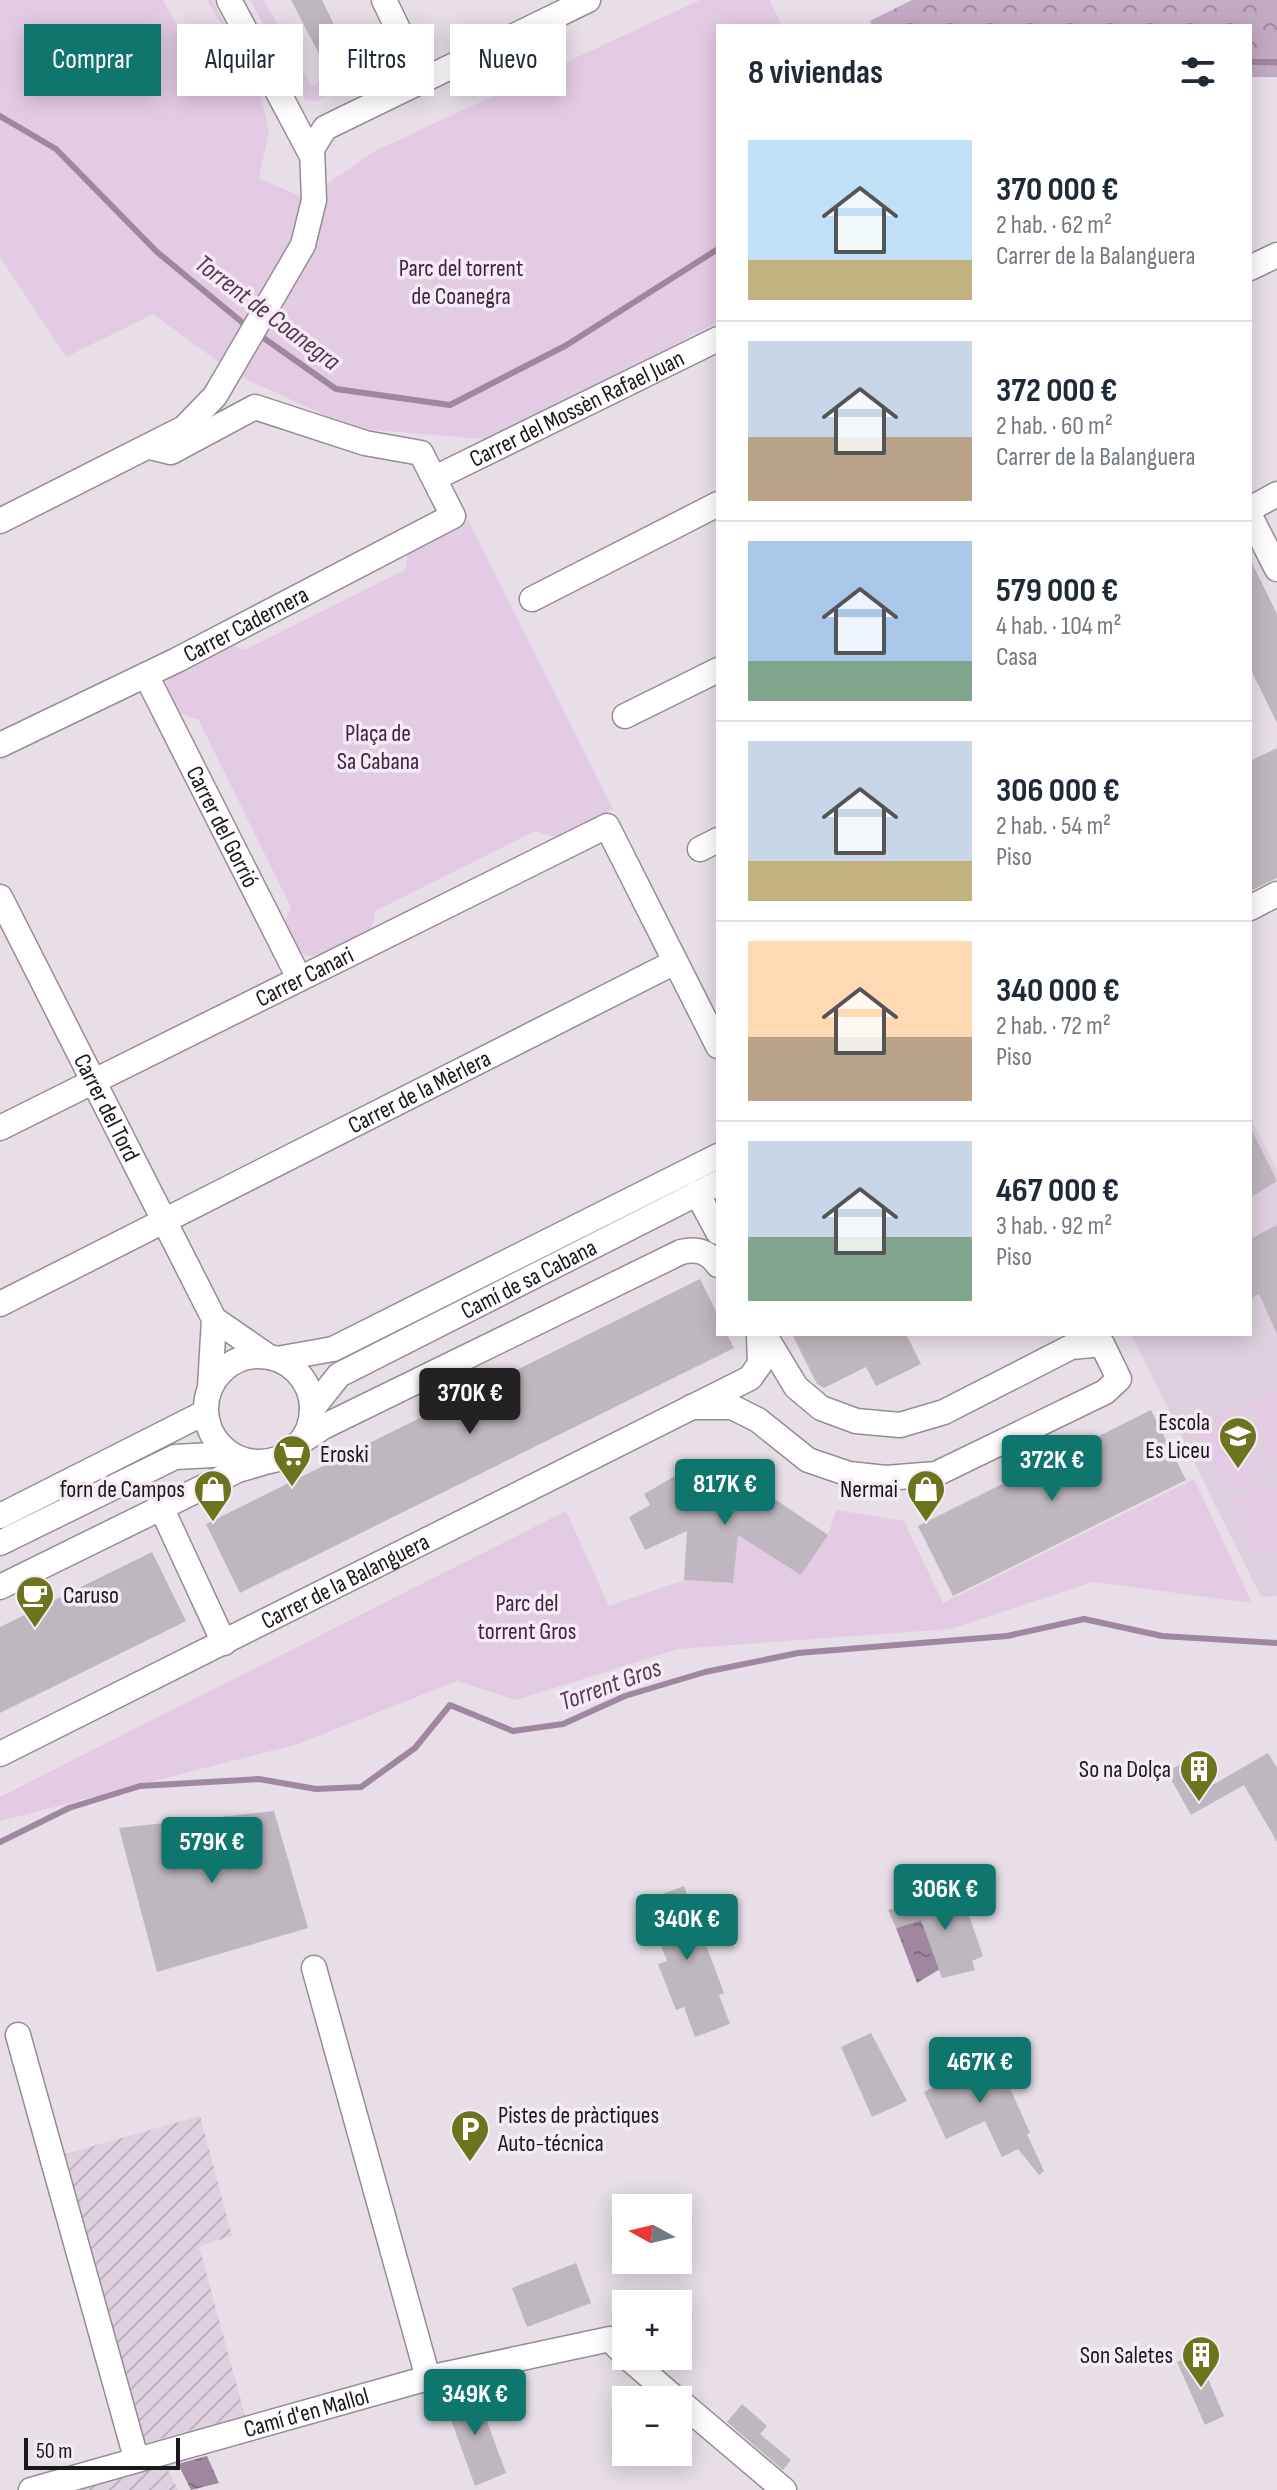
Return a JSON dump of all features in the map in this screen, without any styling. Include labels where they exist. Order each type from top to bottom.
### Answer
[{"type":"street","points":[[229,0],[312,160]]},
{"type":"street","points":[[384,0],[396,24]]},
{"type":"street","points":[[434,73],[575,3]]},
{"type":"street","points":[[0,521],[150,447],[197,416],[227,375],[307,234],[314,200],[312,160],[315,140],[329,125],[388,96]]},
{"type":"street","points":[[1252,267],[1277,255]]},
{"type":"street","name":"Carrer del Mossèn Rafael Juan","points":[[435,478],[716,340]]},
{"type":"street","points":[[150,447],[171,452],[255,407],[365,443],[421,453],[435,478]]},
{"type":"street","name":"Carrer Cadernera","points":[[0,745],[146,675],[453,516],[435,478]]},
{"type":"street","points":[[1252,508],[1277,494]]},
{"type":"street","points":[[532,599],[716,505]]},
{"type":"street","points":[[1252,520],[1277,569]]},
{"type":"street","points":[[625,716],[716,671]]},
{"type":"street","name":"Carrer del Gorrió","points":[[146,675],[299,978]]},
{"type":"street","name":"Carrer Canari","points":[[0,1128],[607,826],[675,962]]},
{"type":"street","points":[[1252,907],[1277,894]]},
{"type":"street","name":"Carrer del Tord","points":[[0,897],[8,932],[93,1082],[214,1319],[273,1358]]},
{"type":"street","points":[[675,962],[716,1042]]},
{"type":"street","name":"Carrer de la Mèrlera","points":[[164,1223],[675,962]]},
{"type":"street","points":[[175,1457],[220,1373],[235,1361],[251,1356],[273,1358],[333,1349],[716,1157]]},
{"type":"street","points":[[708,1188],[716,1223]]},
{"type":"street","name":"Camí de sa Cabana","points":[[339,1375],[708,1188]]},
{"type":"street","points":[[0,1304],[164,1223]]},
{"type":"street","points":[[0,1587],[238,1470],[284,1456],[323,1427],[681,1252],[694,1249],[711,1255],[716,1262]]},
{"type":"street","points":[[214,1319],[205,1403],[208,1424],[217,1442],[231,1454],[248,1461],[267,1462]]},
{"type":"street","name":"Carrer de la Balanguera","points":[[0,1754],[750,1378],[760,1364],[761,1336]]},
{"type":"street","name":"Carrer de la Balanguera","points":[[691,1407],[732,1407],[758,1420],[808,1460],[849,1474],[886,1478],[936,1474],[1105,1392],[1119,1379],[1102,1344],[1071,1347],[944,1412],[900,1425],[856,1421],[821,1408],[796,1387],[762,1336]]},
{"type":"street","points":[[273,1358],[300,1376],[309,1391],[312,1409],[309,1428],[299,1443]]},
{"type":"street","points":[[300,1376],[339,1375]]},
{"type":"street","points":[[312,1409],[339,1375]]},
{"type":"street","points":[[0,1516],[205,1403]]},
{"type":"street","points":[[0,1543],[175,1457],[231,1454]]},
{"type":"street","points":[[161,1507],[224,1643]]},
{"type":"street","points":[[314,1968],[428,2378]]},
{"type":"street","points":[[18,2035],[136,2458]]},
{"type":"street","name":"Camí d'en Mallol","points":[[31,2490],[428,2378],[610,2339],[612,2341]]},
{"type":"street","name":"Camí d'en Mallol","points":[[643,2370],[661,2386]]},
{"type":"street","name":"Camí d'en Mallol","points":[[692,2412],[784,2490]]},
{"type":"shaded area","name":"Escola Es Liceu","points":[[1252,1120],[1277,1170],[1277,1596],[1261,1597],[1132,1336],[1252,1336]]},
{"type":"shaded area","points":[[200,2116],[232,2236],[199,2246],[245,2416],[144,2443],[65,2154]]},
{"type":"shaded area","points":[[166,2466],[178,2490],[79,2490]]},
{"type":"green space","name":"Parc del torrent de Coanegra","points":[[0,0],[163,0],[177,25],[177,96],[260,96],[269,131],[259,178],[306,199],[373,152],[493,96],[566,96],[566,62],[700,0],[769,0],[781,24],[716,24],[716,323],[493,440],[353,428],[235,374],[153,314],[66,357],[0,257]]},
{"type":"green space","points":[[207,0],[212,0],[225,24],[221,24]]},
{"type":"green space","points":[[250,0],[264,0],[277,24],[263,24]]},
{"type":"green space","points":[[912,0],[1277,0],[1277,77],[1252,77],[1252,24],[872,24],[870,21]]},
{"type":"green space","points":[[303,70],[312,86],[319,83],[319,96],[327,96],[317,101],[306,100],[303,95]]},
{"type":"green space","name":"Plaça de Sa Cabana","points":[[468,520],[613,809],[554,837],[535,831],[375,911],[371,927],[349,942],[320,954],[306,955],[296,946],[284,924],[291,907],[198,719],[178,711],[174,706],[168,693],[167,678],[228,643],[245,650],[405,570],[408,554],[413,548]]},
{"type":"green space","points":[[1277,1392],[1277,1467],[1276,1468],[1248,1405]]},
{"type":"green space","points":[[1231,1407],[1264,1473],[1227,1492],[1194,1426]]},
{"type":"green space","name":"Parc del torrent Gros","points":[[1194,1479],[1252,1603],[1093,1582],[950,1629],[678,1649],[516,1700],[457,1681],[298,1744],[0,1821],[0,1797],[566,1511],[609,1606],[684,1580],[733,1583],[737,1534],[801,1574],[828,1535],[836,1510],[904,1521],[943,1603]]},
{"type":"green space","points":[[1269,1482],[1277,1498],[1277,1548],[1257,1557],[1231,1501]]},
{"type":"water","points":[[921,1920],[940,1969],[917,1983],[896,1928]]},
{"type":"water","points":[[207,2456],[219,2483],[191,2490],[178,2464]]},
{"type":"building","points":[[291,0],[322,0],[334,24],[319,24],[319,54]]},
{"type":"building","points":[[1252,563],[1277,614],[1277,723],[1252,672]]},
{"type":"building","points":[[1277,748],[1277,878],[1252,890],[1252,760]]},
{"type":"building","points":[[1252,1131],[1277,1181],[1252,1197]]},
{"type":"building","points":[[1277,1225],[1277,1334],[1259,1294],[1252,1298],[1252,1238]]},
{"type":"building","points":[[700,1279],[716,1311],[716,1336],[728,1336],[734,1348],[240,1593],[206,1524]]},
{"type":"building","points":[[793,1336],[907,1336],[921,1364],[876,1386],[866,1367],[824,1388],[817,1384]]},
{"type":"building","points":[[1151,1410],[1186,1480],[953,1596],[918,1526]]},
{"type":"building","points":[[682,1472],[695,1495],[713,1478],[722,1480],[734,1496],[745,1479],[828,1535],[801,1575],[738,1535],[733,1583],[684,1580],[687,1531],[645,1550],[629,1517],[650,1505],[644,1494]]},
{"type":"building","points":[[152,1552],[186,1621],[0,1713],[0,1627]]},
{"type":"building","name":"So na Dolça","points":[[1268,1753],[1277,1768],[1277,1842],[1244,1785],[1191,1815],[1167,1772],[1186,1761],[1202,1791]]},
{"type":"building","points":[[274,1811],[308,1928],[157,1972],[119,1828]]},
{"type":"building","points":[[684,1886],[724,1993],[719,1995],[730,2024],[695,2037],[684,2007],[676,2010],[658,1964],[667,1961],[644,1901]]},
{"type":"building","points":[[961,1893],[983,1956],[972,1961],[975,1970],[942,1978],[921,1920],[896,1928],[888,1910]]},
{"type":"building","points":[[871,2033],[907,2101],[872,2117],[841,2047]]},
{"type":"building","points":[[980,2044],[1001,2090],[1009,2086],[1044,2171],[1039,2175],[1018,2149],[1002,2157],[985,2121],[946,2139],[924,2092],[948,2080],[940,2063]]},
{"type":"building","points":[[576,2263],[591,2303],[527,2327],[512,2288]]},
{"type":"building","name":"Son Saletes","points":[[1197,2353],[1224,2416],[1205,2425],[1177,2362]]},
{"type":"building","points":[[475,2389],[506,2473],[475,2486],[444,2400]]},
{"type":"building","points":[[742,2404],[767,2426],[760,2434],[791,2460],[783,2470],[727,2422]]},
{"type":"waterway","name":"Torrent de Coanegra","points":[[1252,62],[1277,62]]},
{"type":"waterway","name":"Torrent de Coanegra","points":[[0,116],[56,149],[157,252],[249,328]]},
{"type":"waterway","name":"Torrent de Coanegra","points":[[258,334],[336,389],[450,405],[565,346],[716,250]]},
{"type":"waterway","name":"Torrent Gros","points":[[0,1842],[69,1808],[140,1786],[259,1779],[316,1789],[361,1787],[415,1748],[450,1705],[513,1731],[563,1724],[625,1696],[705,1672],[798,1653],[1007,1636],[1084,1619],[1162,1636],[1277,1643]]},
{"type":"place","name":"Escola Es Liceu","points":[[1238,1470]]},
{"type":"place","name":"Eroski","points":[[292,1488]]},
{"type":"place","name":"forn de Campos","points":[[213,1523]]},
{"type":"place","name":"Nermai","points":[[926,1523]]},
{"type":"place","name":"Caruso","points":[[35,1629]]},
{"type":"place","name":"So na Dolça","points":[[1199,1803]]},
{"type":"place","name":"Pistes de pràctiques Auto-técnica","points":[[470,2163]]},
{"type":"place","name":"Son Saletes","points":[[1201,2389]]}]
